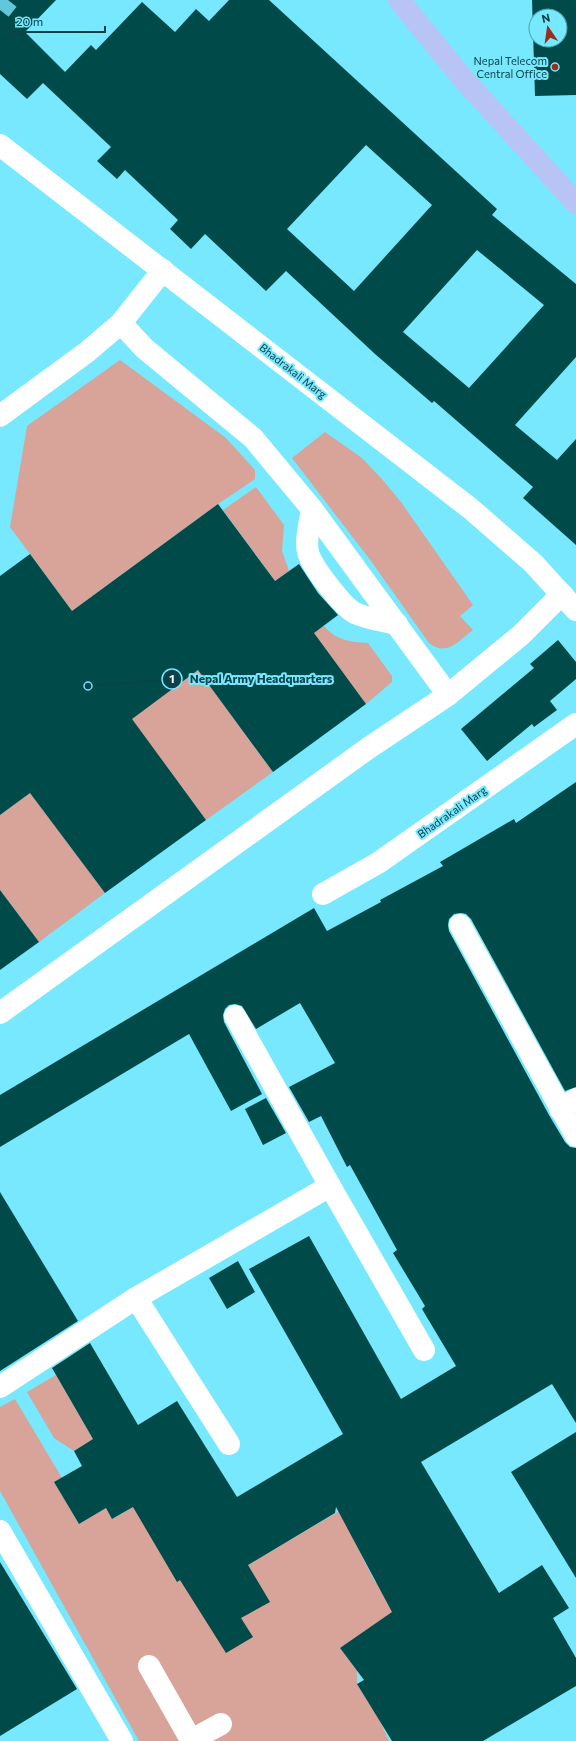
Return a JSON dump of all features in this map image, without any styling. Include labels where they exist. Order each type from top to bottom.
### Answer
[{"type":"main road","points":[[399,0],[465,81],[576,203]]},
{"type":"lane","name":"Bhadrakali Marg","points":[[0,145],[471,509],[533,563],[576,610]]},
{"type":"lane","points":[[0,416],[87,352],[121,323],[163,270]]},
{"type":"lane","points":[[121,323],[144,348],[253,438],[312,509],[448,695]]},
{"type":"lane","points":[[312,509],[308,536],[308,552],[312,563],[343,603],[355,613],[397,624]]},
{"type":"lane","points":[[0,1013],[357,757],[448,695],[521,635],[562,594]]},
{"type":"lane","name":"Bhadrakali Marg","points":[[323,894],[378,863],[576,724]]},
{"type":"lane","points":[[460,925],[568,1104],[576,1136]]},
{"type":"lane","points":[[235,1016],[424,1350]]},
{"type":"lane","points":[[0,1387],[136,1298],[330,1186]]},
{"type":"lane","points":[[136,1298],[229,1444]]},
{"type":"lane","points":[[0,1531],[122,1741]]},
{"type":"lane","points":[[149,1666],[190,1740],[221,1724]]},
{"type":"shaded area","points":[[120,360],[226,438],[255,470],[255,479],[218,504],[72,611],[10,527],[27,426]]},
{"type":"shaded area","points":[[325,432],[362,458],[381,478],[401,502],[473,605],[460,616],[473,630],[457,643],[447,648],[441,648],[435,647],[429,643],[371,561],[292,458]]},
{"type":"shaded area","points":[[256,487],[284,525],[282,551],[289,571],[275,581],[223,510]]},
{"type":"shaded area","points":[[324,626],[338,637],[355,642],[368,643],[392,676],[392,682],[366,704],[313,633]]},
{"type":"shaded area","points":[[198,670],[273,772],[206,820],[131,719]]},
{"type":"shaded area","points":[[30,793],[105,893],[39,942],[0,890],[0,815]]},
{"type":"shaded area","points":[[56,1375],[93,1439],[74,1451],[54,1438],[27,1392]]},
{"type":"shaded area","points":[[15,1399],[62,1478],[54,1482],[79,1524],[106,1508],[113,1519],[133,1507],[216,1559],[233,1574],[368,1494],[384,1526],[355,1543],[375,1582],[410,1563],[442,1617],[365,1631],[340,1648],[357,1671],[357,1684],[379,1719],[389,1741],[139,1741],[0,1491],[0,1407]]},
{"type":"building","points":[[0,0],[56,0],[25,32],[65,72],[91,45],[96,50],[142,2],[175,32],[196,9],[209,21],[229,0],[269,0],[497,209],[492,215],[576,284],[576,357],[515,425],[557,460],[576,439],[576,545],[523,498],[533,487],[434,401],[432,403],[375,354],[286,271],[266,291],[205,234],[191,249],[170,229],[178,220],[125,170],[117,179],[97,161],[111,147],[43,83],[27,99],[0,74]],"holes":[[[366,145],[432,205],[354,291],[287,229]],[[477,250],[544,305],[469,388],[403,332]]]},
{"type":"building","name":"Nepal Telecom Central Office","points":[[532,0],[576,0],[576,95],[535,96],[534,48],[568,48],[568,8],[532,8]]},
{"type":"building","points":[[218,504],[275,581],[299,564],[318,593],[338,615],[314,633],[366,704],[273,772],[198,670],[132,719],[206,820],[105,893],[30,793],[0,815],[0,576],[30,554],[72,611]]},
{"type":"building","points":[[558,640],[576,662],[576,679],[550,701],[557,710],[534,727],[532,724],[487,761],[461,729],[534,668],[530,664]]},
{"type":"building","points":[[576,782],[576,1087],[565,1091],[471,919],[466,914],[454,914],[449,919],[448,925],[449,931],[549,1115],[565,1142],[570,1147],[576,1148],[576,1423],[552,1384],[421,1462],[499,1593],[542,1565],[569,1608],[553,1618],[576,1658],[576,1686],[483,1741],[392,1741],[357,1684],[364,1680],[340,1648],[392,1612],[336,1507],[335,1513],[248,1565],[270,1602],[241,1618],[253,1637],[226,1653],[180,1580],[177,1582],[133,1507],[112,1519],[106,1508],[79,1524],[54,1482],[82,1466],[74,1451],[93,1439],[52,1368],[90,1343],[138,1425],[177,1401],[237,1497],[343,1434],[249,1269],[309,1236],[401,1399],[456,1366],[422,1309],[425,1306],[393,1253],[397,1250],[350,1165],[347,1167],[321,1116],[309,1122],[289,1087],[335,1063],[300,1003],[256,1029],[242,1006],[235,1004],[229,1005],[225,1009],[223,1015],[224,1022],[262,1094],[231,1111],[189,1034],[0,1147],[0,1095],[314,908],[327,931],[443,866],[440,862],[514,819],[516,823]]},
{"type":"building","points":[[0,890],[39,942],[0,970]]},
{"type":"building","points":[[266,1098],[286,1133],[263,1145],[245,1109]]},
{"type":"building","points":[[0,1192],[78,1321],[0,1371]]},
{"type":"building","points":[[238,1261],[255,1292],[227,1309],[209,1278]]},
{"type":"building","points":[[576,1432],[576,1578],[511,1472]]},
{"type":"building","points":[[0,1562],[77,1689],[0,1736]]},
{"type":"tunnel","points":[[0,10],[8,0]]},
{"type":"place","name":"Nepal Telecom Central Office","points":[[555,67]]},
{"type":"place","name":"Nepal Army Headquarters","points":[[88,686]]}]
